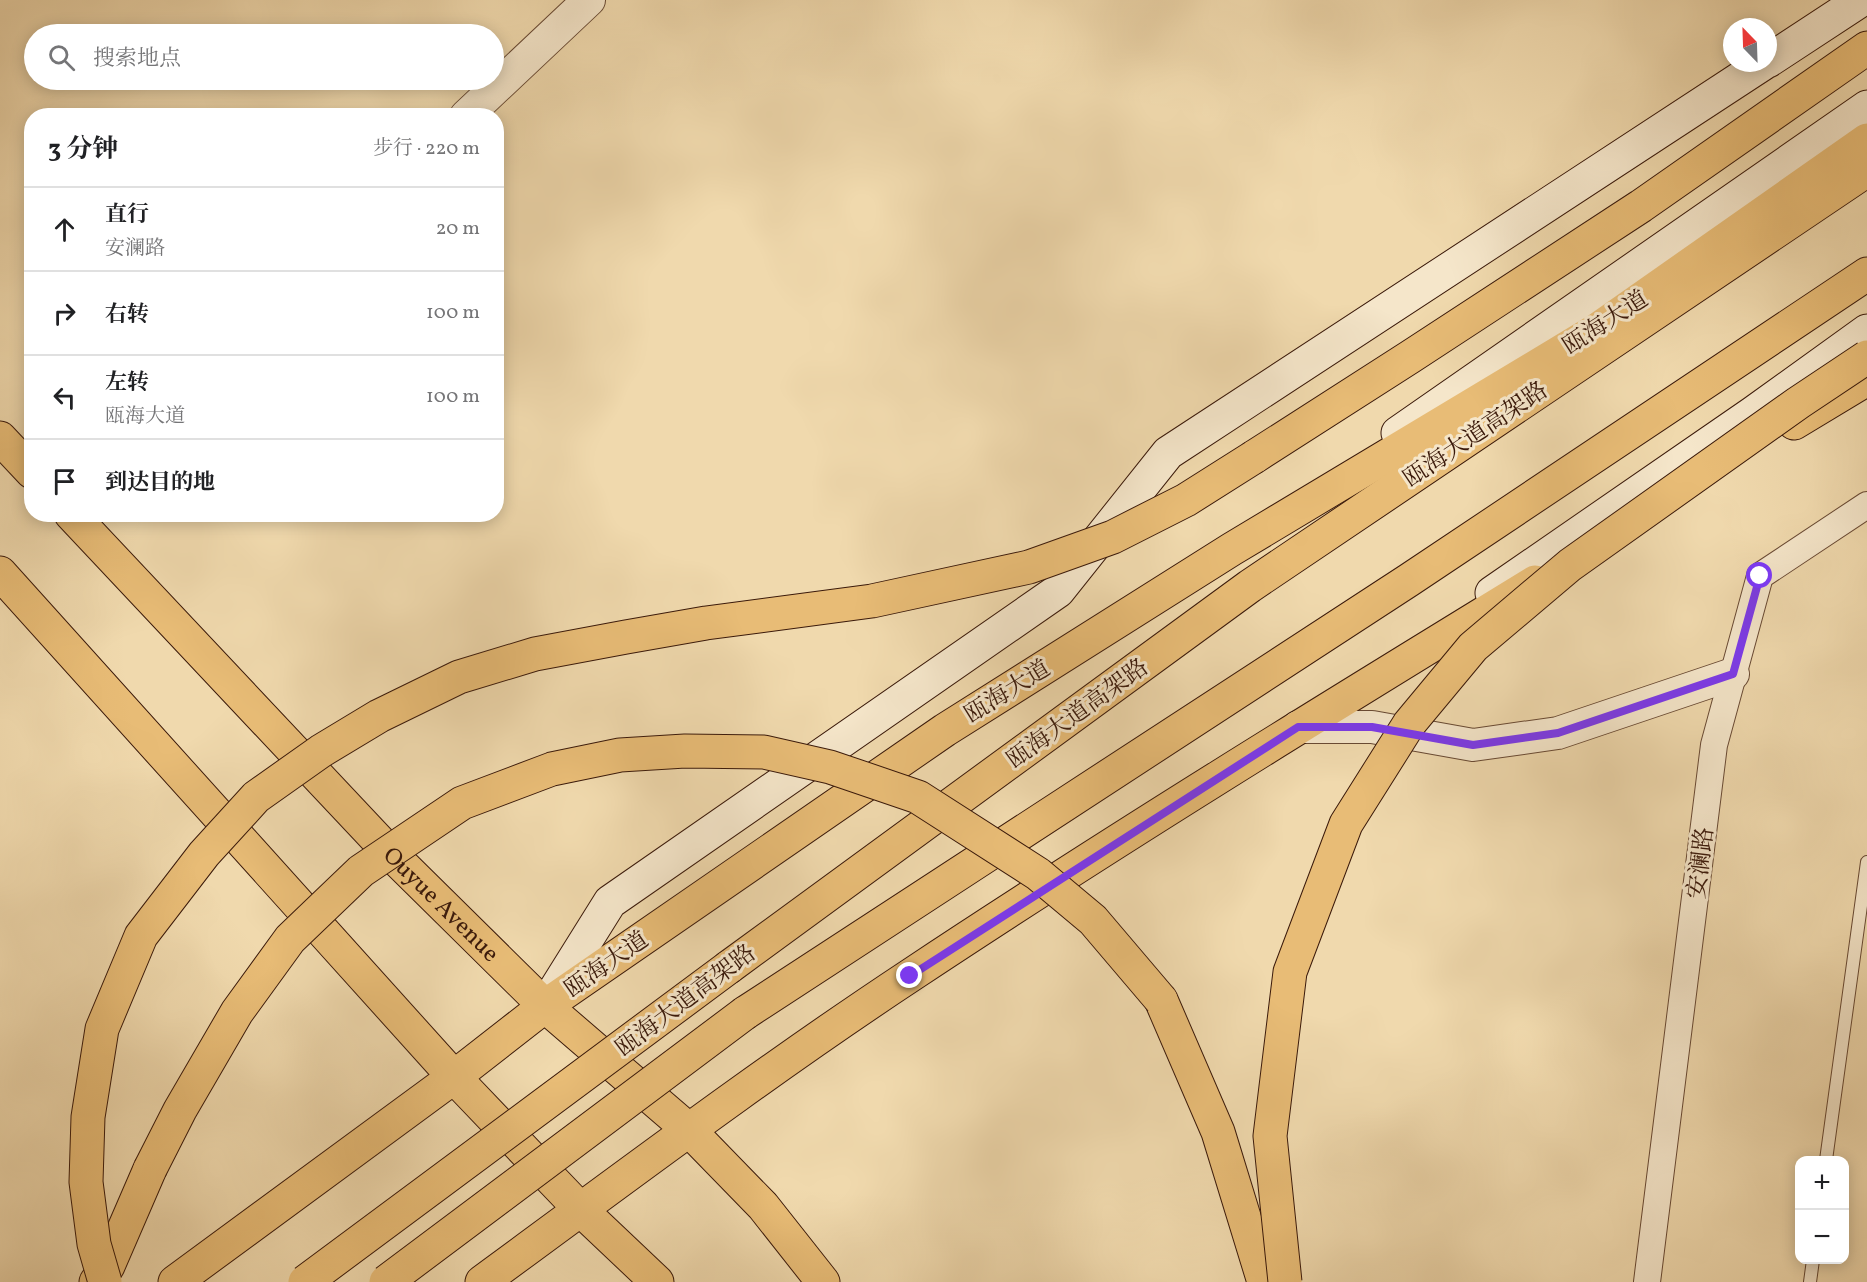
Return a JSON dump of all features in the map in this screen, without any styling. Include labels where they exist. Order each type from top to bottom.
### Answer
[{"type":"main road","points":[[1777,55],[1861,0],[1867,6]]},
{"type":"main road","points":[[105,1282],[94,1244],[86,1182],[88,1117],[102,1029],[141,936],[204,854],[256,797],[321,751],[379,716],[459,677],[535,654],[672,629],[872,601],[948,586],[1029,567],[1113,537],[1186,500],[1410,357],[1641,206],[1867,48]]},
{"type":"main road","points":[[545,1006],[610,902],[1058,591],[1168,453],[1751,72]]},
{"type":"main road","points":[[1232,549],[1867,107]]},
{"type":"main road","name":"瓯海大道","points":[[175,1282],[454,1077],[545,1006],[945,730],[1232,549],[1595,332],[1867,140]]},
{"type":"main road","name":"瓯海大道高架路","points":[[306,1282],[729,967],[1250,586],[1867,170]]},
{"type":"main road","name":"瓯海大道高架路","points":[[386,1282],[745,1013],[1409,580],[1867,274]]},
{"type":"main road","points":[[1298,727],[1753,413],[1867,331]]},
{"type":"main road","points":[[1285,1282],[1270,1136],[1290,972],[1346,824],[1409,724],[1473,647],[1570,565],[1798,403],[1867,357]]},
{"type":"main road","points":[[482,1282],[689,1130],[910,976],[1298,727],[1867,379]]},
{"type":"main road","points":[[0,438],[24,464]]},
{"type":"main road","name":"Ouyue Avenue","points":[[79,522],[390,853],[545,1006],[689,1130],[763,1206],[823,1282]]},
{"type":"main road","points":[[0,573],[454,1077],[580,1210],[657,1282]]},
{"type":"main road","points":[[96,1282],[108,1266],[150,1169],[180,1110],[237,1012],[290,939],[362,871],[462,803],[552,769],[620,755],[685,751],[764,752],[830,767],[918,797],[1038,873],[1094,920],[1161,1000],[1218,1132],[1264,1282]]},
{"type":"street","points":[[504,80],[589,0]]},
{"type":"street","points":[[474,108],[494,90]]},
{"type":"street","name":"安澜路","points":[[1647,1282],[1714,745],[1760,576],[1867,506]]},
{"type":"street","points":[[1298,727],[1372,727],[1473,745],[1558,733],[1733,674]]},
{"type":"lane","points":[[1827,1156],[1867,862]]},
{"type":"lane","points":[[1810,1282],[1812,1264]]},
{"type":"route","points":[[910,976],[1298,727],[1372,727],[1473,745],[1558,733],[1733,674],[1760,576]]}]
